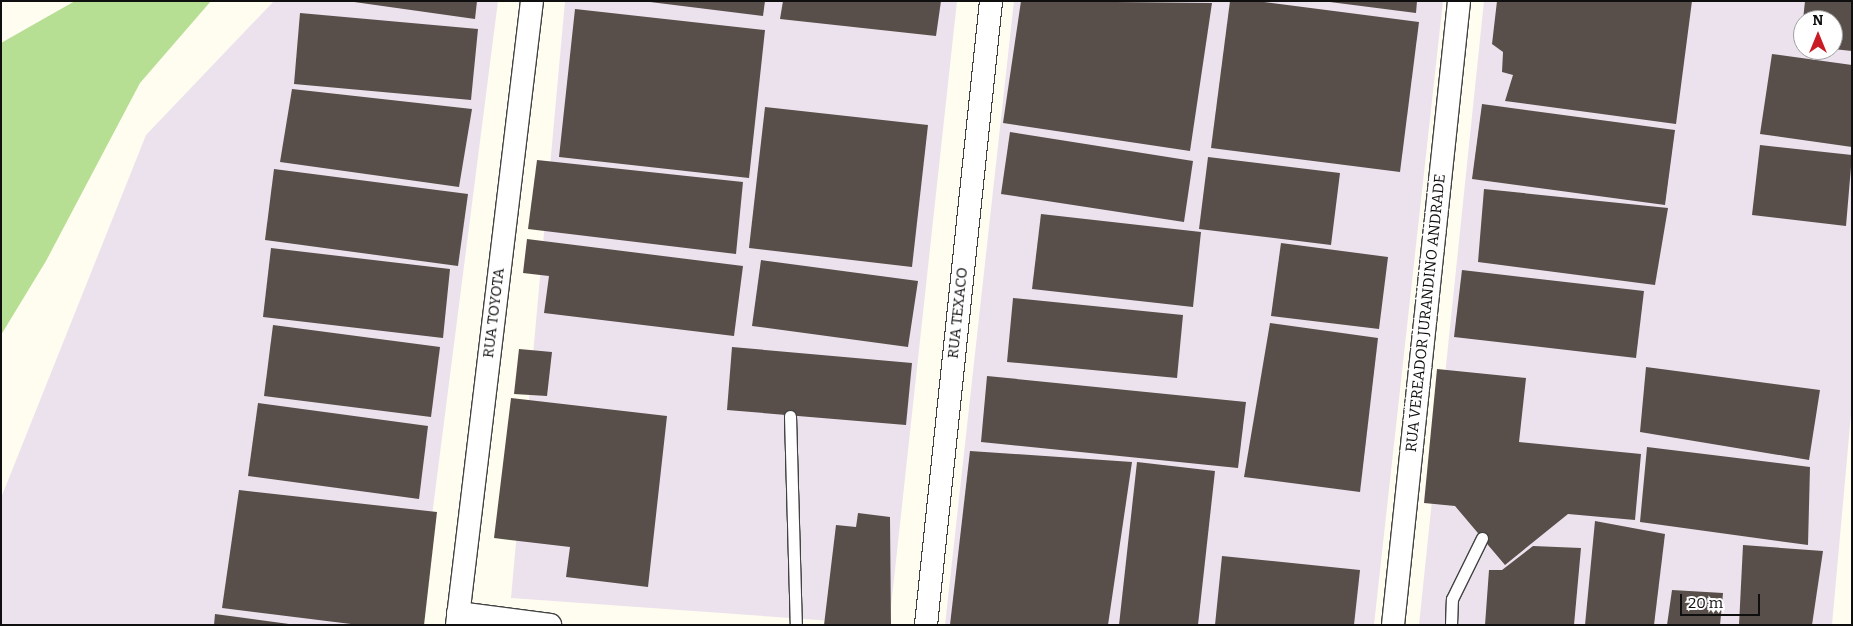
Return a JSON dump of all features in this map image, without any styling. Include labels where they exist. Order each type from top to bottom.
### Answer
[{"type":"street","name":"RUA TOYOTA","points":[[457,619],[532,1]]},
{"type":"street","name":"RUA TEXACO","points":[[926,625],[991,1]]},
{"type":"street","name":"RUA VEREADOR JURANDINO ANDRADE","points":[[1393,625],[1459,1]]},
{"type":"street","points":[[457,619],[550,625]]},
{"type":"lane","points":[[790,416],[796,625]]},
{"type":"lane","points":[[1451,625],[1452,599],[1482,538]]},
{"type":"shaded area","points":[[274,1],[498,1],[418,625],[1,625],[1,498],[146,135]]},
{"type":"shaded area","points":[[565,1],[957,1],[889,625],[511,598]]},
{"type":"shaded area","points":[[1014,1],[1443,1],[1374,625],[945,625]]},
{"type":"shaded area","points":[[1484,1],[1852,1],[1852,403],[1832,625],[1419,625]]},
{"type":"green space","points":[[75,1],[211,1],[140,83],[46,261],[1,335],[1,43]]},
{"type":"building","points":[[347,1],[477,1],[475,19]]},
{"type":"building","points":[[642,1],[765,1],[763,16]]},
{"type":"building","points":[[783,1],[941,1],[936,36],[780,19]]},
{"type":"building","points":[[1021,1],[1212,3],[1190,151],[1003,123]]},
{"type":"building","points":[[1230,1],[1256,1],[1419,22],[1400,172],[1211,148]]},
{"type":"building","points":[[1322,1],[1417,1],[1416,13]]},
{"type":"building","points":[[1497,1],[1692,1],[1676,124],[1505,101],[1513,75],[1502,72],[1503,52],[1492,44]]},
{"type":"building","points":[[1805,1],[1852,1],[1852,51],[1843,50],[1843,10],[1804,10]]},
{"type":"building","points":[[575,9],[765,30],[749,178],[559,157]]},
{"type":"building","points":[[300,13],[478,29],[471,100],[294,84]]},
{"type":"building","points":[[1772,54],[1793,57],[1793,60],[1816,60],[1852,65],[1852,147],[1760,134]]},
{"type":"building","points":[[292,89],[472,109],[459,187],[280,162]]},
{"type":"building","points":[[1482,104],[1675,130],[1665,205],[1472,179]]},
{"type":"building","points":[[765,107],[928,125],[912,267],[749,248]]},
{"type":"building","points":[[1010,132],[1193,161],[1184,222],[1001,194]]},
{"type":"building","points":[[1760,145],[1852,155],[1846,226],[1752,215]]},
{"type":"building","points":[[1208,157],[1340,173],[1331,245],[1199,229]]},
{"type":"building","points":[[537,160],[743,182],[736,254],[528,229]]},
{"type":"building","points":[[274,169],[468,194],[458,266],[265,240]]},
{"type":"building","points":[[1484,189],[1668,208],[1655,285],[1478,262]]},
{"type":"building","points":[[1041,214],[1201,232],[1193,307],[1032,289]]},
{"type":"building","points":[[527,239],[743,266],[734,336],[544,313],[549,276],[523,273]]},
{"type":"building","points":[[1281,243],[1388,257],[1379,329],[1271,316]]},
{"type":"building","points":[[271,248],[450,269],[443,338],[263,317]]},
{"type":"building","points":[[761,260],[918,281],[908,347],[752,326]]},
{"type":"building","points":[[1462,270],[1644,291],[1636,358],[1454,337]]},
{"type":"building","points":[[1013,298],[1183,315],[1177,378],[1007,362]]},
{"type":"building","points":[[1270,323],[1378,338],[1360,492],[1244,477]]},
{"type":"building","points":[[273,325],[440,347],[431,417],[264,396]]},
{"type":"building","points":[[732,347],[912,363],[906,425],[727,410]]},
{"type":"building","points":[[519,349],[552,352],[547,396],[514,394]]},
{"type":"building","points":[[1646,367],[1820,390],[1809,460],[1640,432]]},
{"type":"building","points":[[1437,369],[1526,378],[1519,442],[1641,454],[1635,520],[1568,514],[1505,565],[1455,506],[1424,503]]},
{"type":"building","points":[[987,376],[1246,402],[1238,468],[981,442]]},
{"type":"building","points":[[511,398],[667,416],[648,587],[566,577],[570,547],[494,538]]},
{"type":"building","points":[[258,403],[428,426],[419,499],[248,476]]},
{"type":"building","points":[[1647,447],[1810,467],[1808,545],[1640,522]]},
{"type":"building","points":[[970,451],[1132,462],[1108,625],[950,625]]},
{"type":"building","points":[[1137,462],[1215,471],[1198,625],[1119,625]]},
{"type":"building","points":[[239,490],[437,512],[424,625],[359,625],[222,608]]},
{"type":"building","points":[[858,513],[890,517],[891,625],[824,625],[836,525],[856,527]]},
{"type":"building","points":[[1595,521],[1665,534],[1654,625],[1585,625]]},
{"type":"building","points":[[1743,545],[1823,551],[1812,625],[1739,625]]},
{"type":"building","points":[[1533,546],[1581,548],[1574,625],[1485,625],[1489,570],[1502,570]]},
{"type":"building","points":[[1222,556],[1360,570],[1354,625],[1215,625]]},
{"type":"building","points":[[1672,590],[1723,593],[1720,625],[1667,625]]},
{"type":"building","points":[[215,614],[289,624],[289,625],[214,625]]}]
